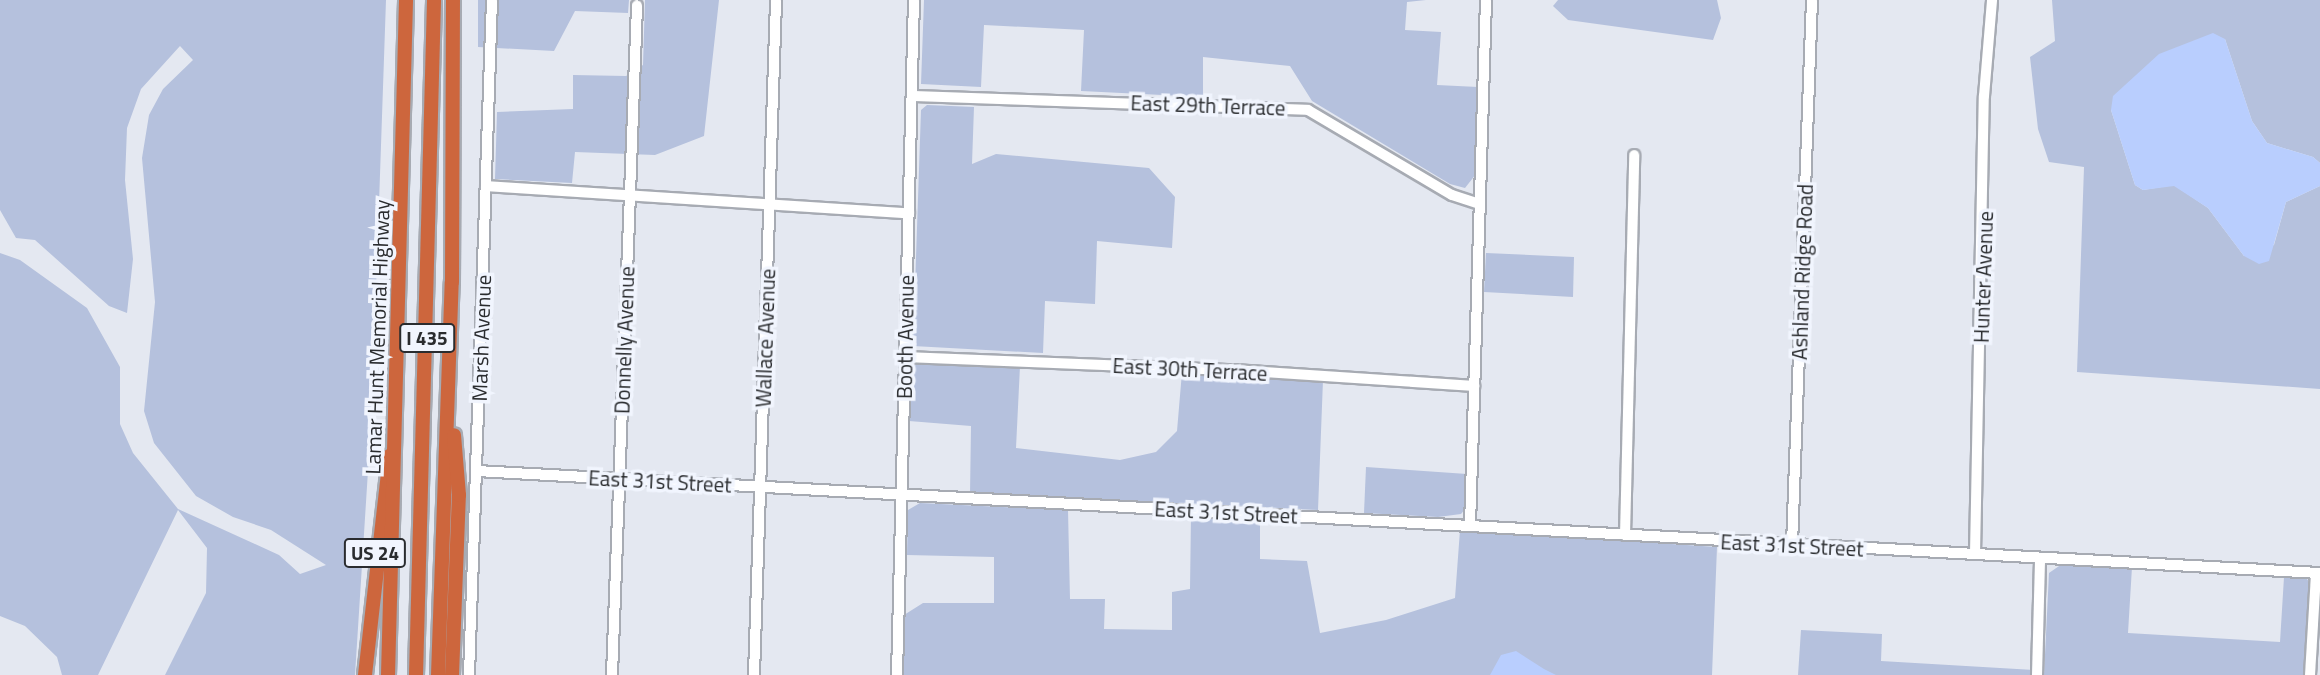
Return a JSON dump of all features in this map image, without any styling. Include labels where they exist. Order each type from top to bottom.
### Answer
[{"type":"highway","name":"Lamar Hunt Memorial Highway","points":[[388,675],[406,0]]},
{"type":"highway","name":"I 435","points":[[416,675],[434,0]]},
{"type":"highway","points":[[438,675],[447,410],[453,0]]},
{"type":"highway","points":[[447,410],[459,495],[452,675]]},
{"type":"highway","name":"US 24","points":[[365,675],[384,475],[396,433]]},
{"type":"street","name":"Marsh Avenue","points":[[469,675],[492,0]]},
{"type":"street","name":"Wallace Avenue","points":[[754,675],[776,0]]},
{"type":"street","name":"Booth Avenue","points":[[897,675],[914,0]]},
{"type":"street","points":[[1470,526],[1486,0]]},
{"type":"street","name":"Ashland Ridge Road","points":[[1792,545],[1812,0]]},
{"type":"street","name":"Hunter Avenue","points":[[1975,554],[1984,96],[1992,0]]},
{"type":"street","name":"Donnelly Avenue","points":[[612,675],[638,5]]},
{"type":"street","name":"East 29th Terrace","points":[[912,96],[1308,110],[1452,195],[1480,204]]},
{"type":"street","points":[[1625,535],[1634,155]]},
{"type":"street","points":[[486,186],[629,193],[909,213]]},
{"type":"street","name":"East 30th Terrace","points":[[905,357],[1234,370],[1474,386]]},
{"type":"street","name":"East 31st Street","points":[[477,471],[2318,573]]},
{"type":"street","points":[[2038,675],[2040,558]]},
{"type":"street","points":[[2310,675],[2318,573]]},
{"type":"shaded area","points":[[0,0],[386,0],[372,408],[355,675],[165,675],[206,593],[207,548],[178,510],[98,675],[62,675],[57,657],[25,626],[0,616],[0,253],[20,260],[87,308],[120,367],[120,424],[133,453],[178,509],[279,555],[300,574],[326,565],[271,530],[233,517],[196,496],[154,443],[144,411],[155,302],[142,158],[149,115],[163,89],[193,60],[180,46],[141,89],[127,128],[125,180],[133,259],[127,313],[109,306],[35,240],[16,238],[0,210]]},
{"type":"shaded area","points":[[478,0],[629,0],[628,13],[575,11],[554,51],[478,47]]},
{"type":"shaded area","points":[[645,0],[719,0],[704,136],[655,155],[575,152],[572,183],[495,179],[497,112],[573,109],[573,75],[626,76],[643,65]]},
{"type":"shaded area","points":[[924,0],[1426,0],[1407,2],[1405,30],[1441,32],[1437,85],[1478,87],[1476,174],[1465,188],[1450,184],[1312,101],[1290,66],[1203,57],[1203,97],[1081,91],[1084,30],[984,25],[981,87],[921,84]]},
{"type":"shaded area","points":[[1558,0],[1717,0],[1721,18],[1713,40],[1568,20],[1553,6]]},
{"type":"shaded area","points":[[2052,0],[2320,0],[2320,163],[2313,157],[2267,143],[2252,121],[2225,39],[2111,110],[2135,185],[2143,190],[2174,185],[2208,208],[2244,256],[2274,245],[2286,202],[2320,186],[2320,389],[2077,372],[2084,167],[2049,162],[2038,129],[2030,57],[2055,41]]},
{"type":"shaded area","points":[[927,105],[974,107],[972,164],[996,154],[1149,168],[1175,197],[1172,248],[1097,241],[1095,304],[1045,301],[1043,353],[913,346],[921,110]]},
{"type":"shaded area","points":[[1486,253],[1574,257],[1573,297],[1484,292]]},
{"type":"shaded area","points":[[916,362],[1020,366],[1016,448],[1120,460],[1156,452],[1177,431],[1182,372],[1323,380],[1318,510],[970,494],[971,426],[909,421],[911,365]]},
{"type":"shaded area","points":[[1366,467],[1467,474],[1465,509],[1461,514],[1438,517],[1364,513]]},
{"type":"shaded area","points":[[920,503],[1068,510],[1070,599],[1105,599],[1104,629],[1172,630],[1172,592],[1190,589],[1191,515],[1260,518],[1260,559],[1307,561],[1320,633],[1386,620],[1455,598],[1460,530],[1717,547],[1712,675],[903,675],[904,615],[923,603],[994,603],[994,557],[907,555],[908,510]]},
{"type":"shaded area","points":[[2062,564],[2132,567],[2128,633],[2280,642],[2284,577],[2307,579],[2311,585],[2305,675],[2044,675],[2049,573]]},
{"type":"shaded area","points":[[1801,630],[1882,634],[1881,661],[2034,670],[2033,675],[1798,675]]},
{"type":"water","points":[[2213,33],[2225,39],[2252,121],[2267,143],[2313,157],[2320,163],[2320,186],[2286,202],[2269,261],[2259,264],[2244,256],[2208,208],[2174,186],[2143,190],[2135,185],[2111,110],[2113,96],[2159,54]]},
{"type":"water","points":[[1516,651],[1556,675],[1490,675],[1501,655]]}]
